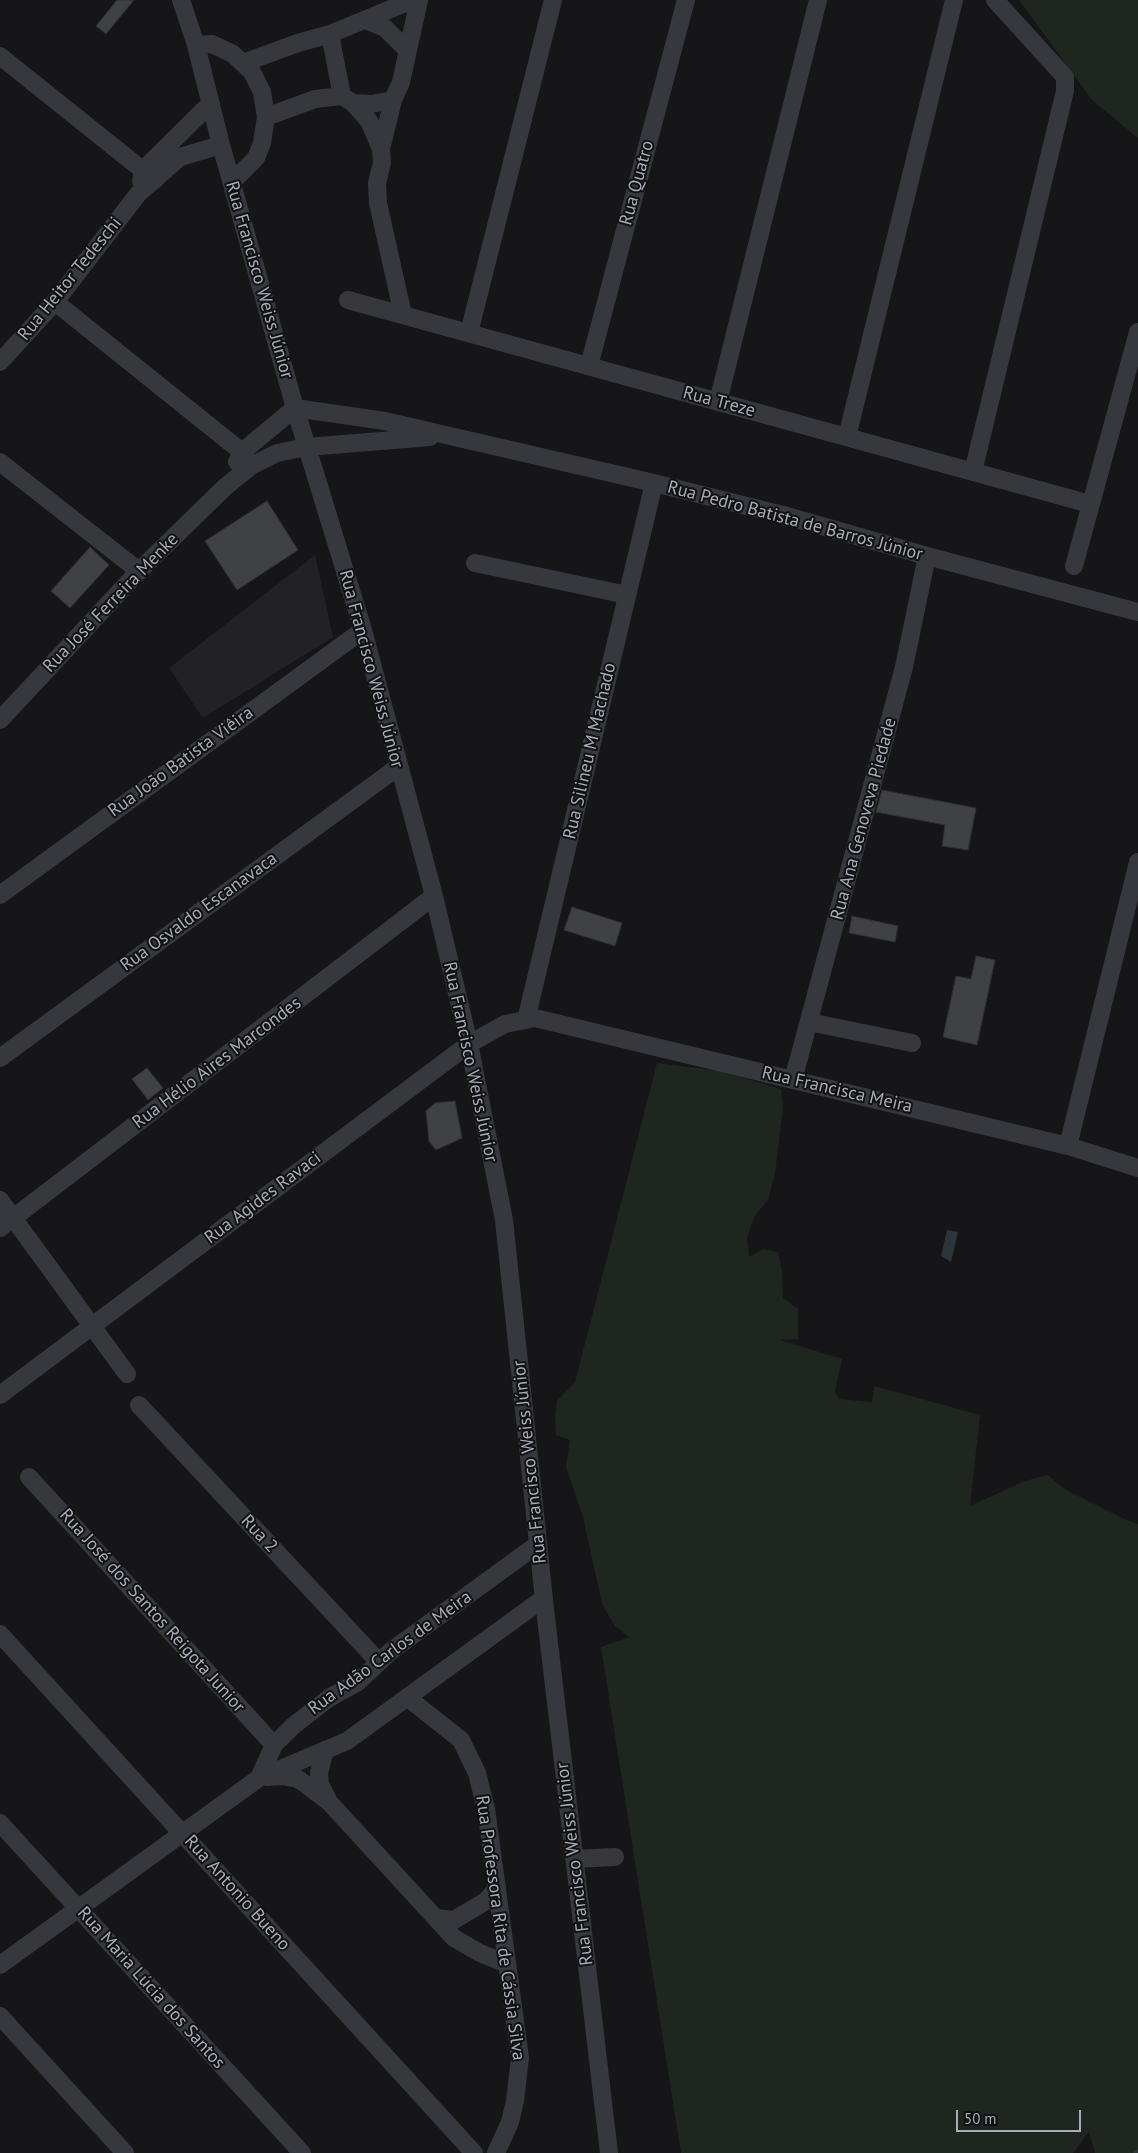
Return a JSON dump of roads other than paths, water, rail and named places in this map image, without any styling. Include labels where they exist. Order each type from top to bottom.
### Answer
[{"type":"street","points":[[170,0],[184,7]]},
{"type":"street","points":[[243,63],[298,43],[330,34],[413,0]]},
{"type":"street","points":[[403,315],[378,203],[377,183],[382,163],[381,149],[393,100],[401,82],[419,0]]},
{"type":"street","points":[[469,333],[553,0]]},
{"type":"street","name":"Rua Quatro","points":[[589,366],[686,0]]},
{"type":"street","points":[[718,402],[818,0]]},
{"type":"street","points":[[847,437],[954,0]]},
{"type":"street","points":[[973,472],[1065,91],[1065,77],[995,0]]},
{"type":"street","name":"Rua Francisco Weiss Júnior","points":[[184,7],[295,408],[363,630],[398,767],[434,896],[469,1044],[504,1220],[544,1598],[609,2153]]},
{"type":"street","points":[[365,20],[385,28],[408,51]]},
{"type":"street","points":[[330,34],[348,99],[369,121],[381,149]]},
{"type":"street","points":[[196,45],[212,44],[233,54],[252,72],[262,92],[266,117],[262,143],[256,158],[232,182]]},
{"type":"street","points":[[0,56],[149,175]]},
{"type":"street","points":[[266,117],[315,99],[348,99],[377,104],[393,100]]},
{"type":"street","points":[[149,175],[210,104]]},
{"type":"street","points":[[149,175],[187,154],[221,145]]},
{"type":"street","name":"Rua Heitor Tedeschi","points":[[0,362],[55,302],[138,194],[149,175]]},
{"type":"street","name":"Rua Treze","points":[[348,300],[1090,504]]},
{"type":"street","points":[[55,302],[246,459],[307,446]]},
{"type":"street","points":[[1074,566],[1138,332]]},
{"type":"street","name":"Rua Pedro Batista de Barros Júnior","points":[[295,408],[385,421],[654,483],[784,515],[927,556],[1138,612]]},
{"type":"street","name":"Rua José Ferreira Menke","points":[[0,720],[139,571],[224,488],[246,459],[295,408]]},
{"type":"street","name":"Rua Pedro Batista de Barros Júnior","points":[[307,446],[450,436]]},
{"type":"street","points":[[0,462],[139,571]]},
{"type":"street","name":"Rua Silineu M Machado","points":[[530,1019],[654,483]]},
{"type":"street","name":"Rua Ana Genoveva Piedade","points":[[794,1080],[904,667],[927,556]]},
{"type":"street","points":[[475,563],[627,595]]},
{"type":"street","name":"Rua João Batista Viêira","points":[[0,895],[363,630]]},
{"type":"street","name":"Rua Osvaldo Escanavaca","points":[[0,1058],[398,767]]},
{"type":"street","points":[[1068,1146],[1138,862]]},
{"type":"street","name":"Rua Hélio Aires Marcondes","points":[[7,1223],[434,896]]},
{"type":"street","name":"Rua Agides Ravaci","points":[[0,1395],[469,1044],[506,1024],[530,1019]]},
{"type":"street","name":"Rua Francisca Meira","points":[[530,1019],[1068,1146],[1138,1168]]},
{"type":"street","points":[[809,1022],[912,1043]]},
{"type":"street","points":[[0,1200],[7,1223],[94,1326],[127,1374]]},
{"type":"street","name":"Rua 2","points":[[140,1405],[379,1662]]},
{"type":"street","name":"Rua José dos Santos Reigota Junior","points":[[29,1477],[274,1745]]},
{"type":"street","name":"Rua Adão Carlos de Meira","points":[[259,1778],[274,1745],[293,1726],[329,1698],[358,1682],[379,1662],[538,1544]]},
{"type":"street","points":[[0,1965],[259,1778],[348,1741],[544,1598]]},
{"type":"street","name":"Rua Antonio Bueno","points":[[0,1634],[474,2153]]},
{"type":"street","name":"Rua Professora Rita de Cássia Silva","points":[[408,1698],[461,1740],[477,1773],[486,1809],[520,2058],[519,2080],[510,2122],[496,2153]]},
{"type":"street","points":[[325,1750],[319,1773],[320,1784],[329,1802]]},
{"type":"street","points":[[259,1778],[282,1776],[298,1779],[329,1802],[454,1938],[480,1953],[507,1964]]},
{"type":"street","name":"Rua Maria Lúcia dos Santos","points":[[0,1823],[302,2153]]},
{"type":"street","points":[[574,1859],[615,1857]]},
{"type":"street","points":[[436,1918],[454,1920],[486,1901],[497,1888]]},
{"type":"street","points":[[0,2016],[125,2153]]}]
